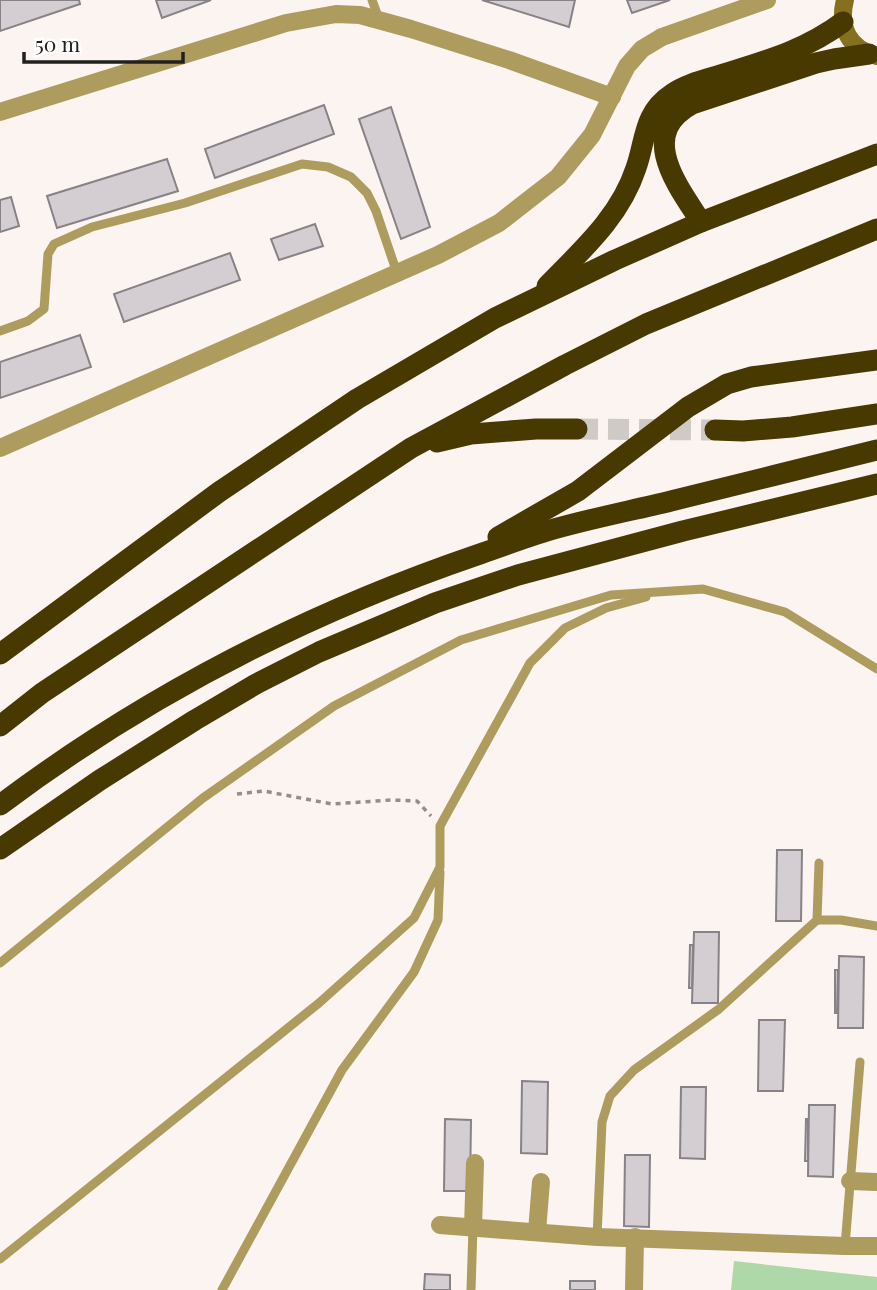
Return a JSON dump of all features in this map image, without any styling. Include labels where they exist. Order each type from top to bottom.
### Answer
[{"type":"highway","points":[[537,297],[603,229],[613,215],[631,184],[642,150],[645,128],[655,109],[671,94],[805,46],[842,22]]},
{"type":"highway","points":[[701,222],[684,195],[665,155],[667,130],[682,110],[692,104],[816,63],[873,55]]},
{"type":"highway","points":[[0,654],[219,492],[357,399],[495,318],[701,222],[877,155]]},
{"type":"highway","points":[[0,726],[42,693],[411,448],[646,324],[877,229]]},
{"type":"highway","points":[[453,563],[578,491],[688,407],[726,384],[751,377],[877,360]]},
{"type":"highway","points":[[715,430],[792,427],[877,414]]},
{"type":"highway","points":[[411,448],[471,434],[577,429]]},
{"type":"highway","points":[[0,805],[121,723],[223,665],[312,620],[382,590],[547,531],[877,450]]},
{"type":"highway","points":[[0,849],[100,780],[256,684],[319,652],[435,603],[518,575],[683,531],[877,484]]},
{"type":"street","points":[[0,449],[438,255],[499,223],[558,177],[592,135],[634,57],[662,37],[767,0]]},
{"type":"street","points":[[845,0],[842,22],[846,32],[860,49],[873,55]]},
{"type":"street","points":[[0,111],[286,23],[336,14],[360,15],[379,20],[509,60],[612,97]]},
{"type":"street","points":[[473,1227],[475,1163]]},
{"type":"street","points":[[850,1181],[877,1182]]},
{"type":"street","points":[[537,1231],[541,1182]]},
{"type":"street","points":[[440,1225],[597,1237],[877,1246]]},
{"type":"street","points":[[634,1290],[635,1237]]},
{"type":"lane","points":[[372,0],[379,20]]},
{"type":"lane","points":[[0,331],[28,321],[44,309],[48,254],[54,244],[92,227],[186,203],[302,164],[328,167],[340,172],[351,177],[367,193],[376,211],[397,273]]},
{"type":"lane","points":[[0,963],[203,799],[334,706],[461,640],[611,595],[704,589],[785,612],[877,669]]},
{"type":"lane","points":[[222,1290],[342,1070],[414,972],[438,920],[440,826],[530,663],[565,628],[606,608],[664,592]]},
{"type":"lane","points":[[817,920],[819,863]]},
{"type":"lane","points":[[0,1259],[329,995],[414,918],[440,867]]},
{"type":"lane","points":[[597,1237],[602,1122],[610,1096],[634,1070],[719,1009],[817,920],[841,920],[877,926]]},
{"type":"lane","points":[[845,1246],[860,1062]]},
{"type":"lane","points":[[471,1290],[473,1227]]},
{"type":"path","points":[[203,799],[264,791],[332,804],[417,801],[440,826]]},
{"type":"green space","points":[[734,1261],[877,1277],[877,1290],[731,1290]]},
{"type":"building","points":[[0,0],[79,0],[80,4],[0,31]]},
{"type":"building","points":[[156,0],[211,0],[162,18]]},
{"type":"building","points":[[482,0],[575,0],[569,27]]},
{"type":"building","points":[[627,0],[670,0],[632,13]]},
{"type":"building","points":[[324,105],[334,134],[215,178],[205,149]]},
{"type":"building","points":[[391,107],[430,227],[401,239],[359,119]]},
{"type":"building","points":[[167,159],[178,191],[57,228],[47,196]]},
{"type":"building","points":[[11,197],[19,226],[0,232],[0,200]]},
{"type":"building","points":[[315,224],[323,246],[279,260],[271,239]]},
{"type":"building","points":[[230,253],[240,280],[124,322],[114,294]]},
{"type":"building","points":[[80,335],[91,367],[0,398],[0,362]]},
{"type":"building","points":[[777,850],[802,850],[801,921],[776,921]]},
{"type":"building","points":[[694,932],[719,932],[718,1003],[692,1003]]},
{"type":"building","points":[[690,945],[693,945],[692,988],[689,988]]},
{"type":"building","points":[[839,956],[864,957],[863,1028],[838,1028]]},
{"type":"building","points":[[835,970],[838,970],[837,1013],[835,1013]]},
{"type":"building","points":[[759,1020],[785,1020],[783,1091],[758,1091]]},
{"type":"building","points":[[522,1081],[548,1082],[547,1154],[521,1153]]},
{"type":"building","points":[[681,1087],[706,1087],[705,1159],[680,1158]]},
{"type":"building","points":[[809,1105],[835,1105],[833,1177],[808,1176]]},
{"type":"building","points":[[445,1119],[471,1120],[470,1191],[444,1191]]},
{"type":"building","points":[[808,1119],[808,1161],[805,1161]]},
{"type":"building","points":[[625,1155],[650,1155],[649,1227],[624,1226]]},
{"type":"building","points":[[425,1274],[450,1275],[450,1290],[424,1290]]},
{"type":"building","points":[[570,1281],[595,1281],[595,1290],[570,1290]]},
{"type":"tunnel","points":[[577,429],[715,430]]}]
